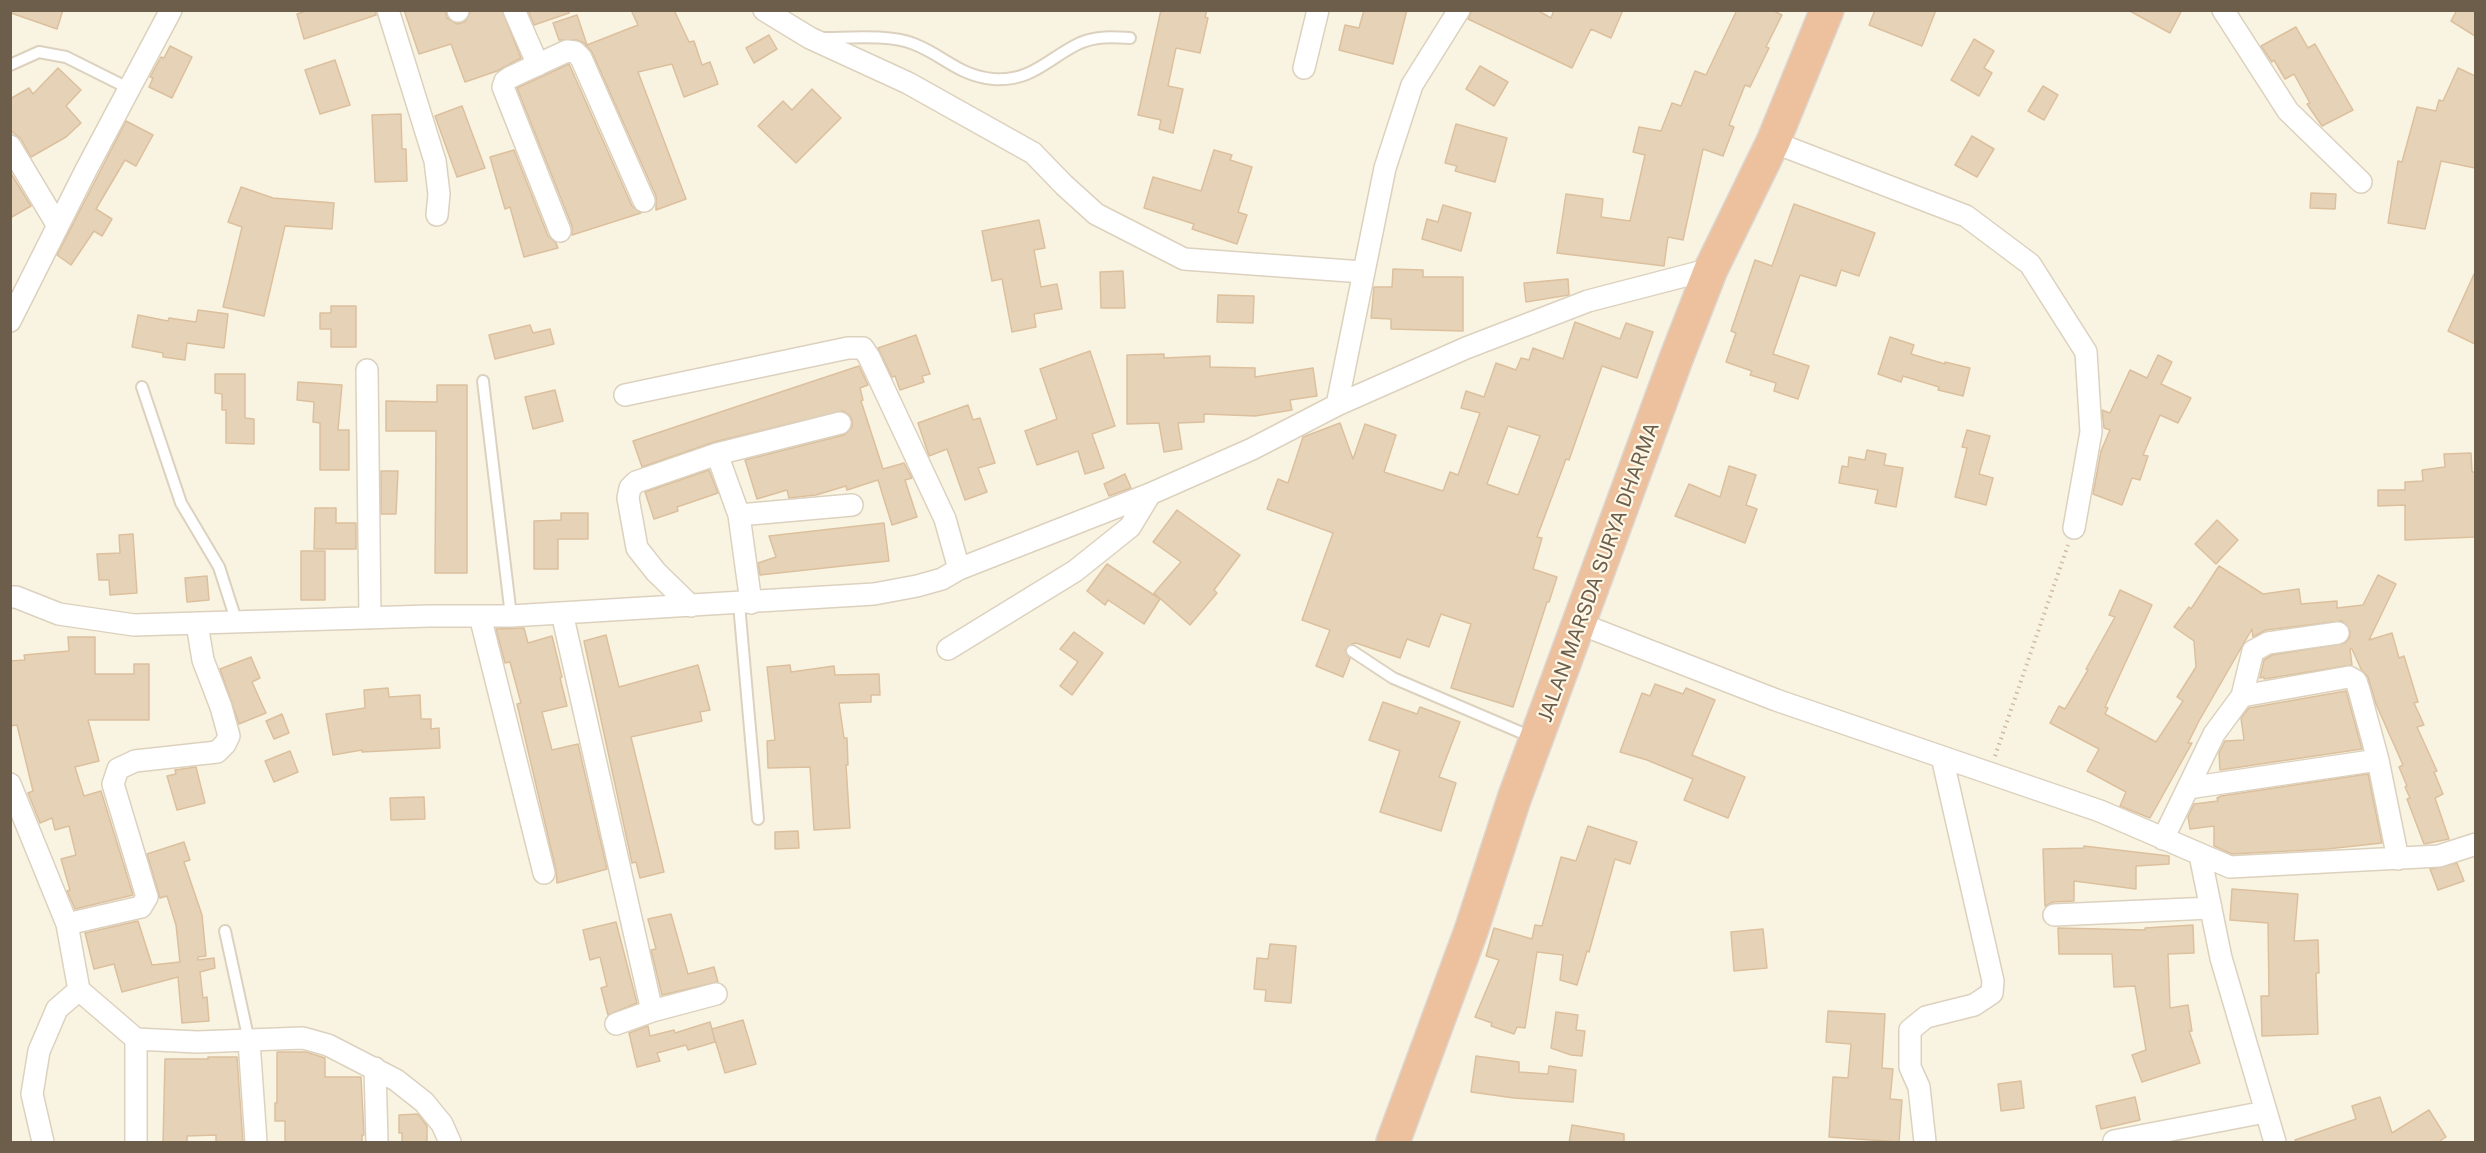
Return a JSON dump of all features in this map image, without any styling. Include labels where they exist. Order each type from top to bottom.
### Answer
[{"type":"highway","name":"JALAN MARSDA SURYA DHARMA","points":[[1393,1143],[1472,931],[1515,799],[1578,623],[1711,268],[1773,142],[1827,10]]},
{"type":"street","points":[[10,321],[171,10]]},
{"type":"street","points":[[388,10],[435,161],[439,194],[437,214]]},
{"type":"street","points":[[514,10],[538,65]]},
{"type":"street","points":[[764,10],[810,38],[908,83],[1034,153],[1096,214],[1184,259],[1363,272]]},
{"type":"street","points":[[1304,68],[1318,10]]},
{"type":"street","points":[[1337,405],[1385,168],[1412,86],[1459,10]]},
{"type":"street","points":[[2223,10],[2288,111],[2361,182]]},
{"type":"street","points":[[561,231],[503,87],[505,81],[511,77],[567,51],[575,52],[580,58],[644,201]]},
{"type":"street","points":[[1773,142],[1966,216],[2030,264],[2086,352],[2091,432],[2074,528]]},
{"type":"street","points":[[10,146],[58,226]]},
{"type":"street","points":[[10,597],[16,597],[59,614],[134,626],[511,616],[874,594],[917,586],[942,579],[959,569],[1150,494],[1252,449],[1337,405],[1466,348],[1588,301],[1711,268]]},
{"type":"street","points":[[625,395],[848,348],[863,348],[945,519],[959,569]]},
{"type":"street","points":[[368,370],[370,618]]},
{"type":"street","points":[[691,606],[656,572],[637,548],[628,498],[630,488],[636,482],[717,454],[840,423]]},
{"type":"street","points":[[717,454],[739,515],[745,603]]},
{"type":"street","points":[[948,649],[1076,572],[1130,526],[1150,494]]},
{"type":"street","points":[[739,515],[852,505]]},
{"type":"street","points":[[562,613],[652,1011]]},
{"type":"street","points":[[480,616],[544,873]]},
{"type":"street","points":[[1578,623],[1776,700],[2100,812],[2230,867],[2439,856],[2475,844]]},
{"type":"street","points":[[67,924],[141,907],[147,897],[113,784],[118,769],[135,761],[217,752],[229,736],[221,707],[203,660],[197,624]]},
{"type":"street","points":[[2163,839],[2214,734],[2242,696],[2253,651],[2268,643],[2338,633]]},
{"type":"street","points":[[2242,696],[2349,677],[2356,681],[2378,760],[2398,859]]},
{"type":"street","points":[[1925,1143],[1919,1087],[1910,1067],[1910,1030],[1926,1017],[1974,1005],[1992,993],[1993,981],[1942,758]]},
{"type":"street","points":[[2188,788],[2378,760]]},
{"type":"street","points":[[10,784],[67,924],[79,990],[136,1039],[197,1042],[303,1038],[328,1045],[396,1080],[424,1102],[442,1124],[450,1143]]},
{"type":"street","points":[[2200,855],[2220,958],[2275,1143]]},
{"type":"street","points":[[2054,915],[2211,908]]},
{"type":"street","points":[[43,1143],[32,1094],[39,1051],[57,1009],[79,990]]},
{"type":"street","points":[[616,1024],[652,1011],[716,994]]},
{"type":"street","points":[[136,1039],[136,1143]]},
{"type":"street","points":[[249,1041],[256,1143]]},
{"type":"street","points":[[375,1068],[377,1143]]},
{"type":"street","points":[[2115,1141],[2265,1112]]},
{"type":"lane","points":[[810,38],[891,39],[913,43],[963,73],[993,79],[1026,76],[1080,43],[1094,39],[1130,38]]},
{"type":"lane","points":[[10,65],[39,52],[66,57],[130,89]]},
{"type":"lane","points":[[483,381],[511,616]]},
{"type":"lane","points":[[142,387],[181,503],[219,567],[238,623]]},
{"type":"lane","points":[[745,603],[758,819]]},
{"type":"lane","points":[[1352,651],[1393,678],[1538,740]]},
{"type":"lane","points":[[225,931],[249,1041]]},
{"type":"path","points":[[1989,774],[2074,528]]},
{"type":"building","points":[[11,10],[63,10],[57,29],[11,13]]},
{"type":"building","points":[[309,10],[376,10],[376,15],[304,39],[297,14]]},
{"type":"building","points":[[404,10],[445,10],[447,18],[457,24],[465,22],[471,10],[502,10],[521,58],[497,71],[465,82],[451,44],[419,54]]},
{"type":"building","points":[[528,10],[569,10],[569,13],[534,25]]},
{"type":"building","points":[[631,10],[674,10],[689,42],[694,41],[702,65],[710,62],[718,84],[684,97],[672,64],[638,72],[686,199],[656,210],[656,196],[592,52],[584,43],[577,40],[559,40],[553,23],[577,15],[587,45],[638,25]]},
{"type":"building","points":[[1161,10],[1207,10],[1205,17],[1208,18],[1200,53],[1176,48],[1168,86],[1183,89],[1173,133],[1159,129],[1161,120],[1138,115]]},
{"type":"building","points":[[1364,10],[1407,10],[1393,64],[1339,50],[1345,25],[1359,28]]},
{"type":"building","points":[[1472,10],[1537,10],[1551,18],[1554,10],[1623,10],[1611,38],[1591,29],[1572,68],[1468,19]]},
{"type":"building","points":[[1737,10],[1772,10],[1782,15],[1750,87],[1745,85],[1729,125],[1734,127],[1723,156],[1703,149],[1683,240],[1668,237],[1664,266],[1557,253],[1566,194],[1603,199],[1601,217],[1630,221],[1645,155],[1633,152],[1639,127],[1661,131],[1672,103],[1681,106],[1695,71],[1706,75]]},
{"type":"building","points":[[1875,10],[1936,10],[1922,46],[1869,25]]},
{"type":"building","points":[[2128,10],[2182,10],[2170,33]]},
{"type":"building","points":[[2457,10],[2475,10],[2475,36],[2451,21]]},
{"type":"building","points":[[2296,27],[2308,48],[2315,44],[2353,110],[2322,126],[2307,104],[2310,103],[2294,74],[2285,79],[2274,60],[2272,62],[2261,46]]},
{"type":"building","points":[[769,35],[777,49],[754,63],[746,48]]},
{"type":"building","points":[[1974,39],[1994,51],[1984,68],[1992,73],[1979,96],[1951,80]]},
{"type":"building","points":[[170,46],[192,57],[172,98],[149,87],[153,78],[150,77]]},
{"type":"building","points":[[335,60],[350,105],[320,114],[305,70]]},
{"type":"building","points":[[569,64],[632,206],[641,213],[572,235],[572,226],[517,88]]},
{"type":"building","points":[[1480,66],[1508,82],[1494,106],[1466,89]]},
{"type":"building","points":[[58,68],[81,90],[66,106],[81,123],[66,137],[31,157],[21,139],[10,130],[10,99],[29,88],[33,94]]},
{"type":"building","points":[[2458,68],[2475,76],[2475,168],[2441,161],[2425,229],[2388,223],[2398,161],[2402,162],[2417,107],[2436,111],[2439,100],[2443,101]]},
{"type":"building","points":[[2043,86],[2058,95],[2044,120],[2028,111]]},
{"type":"building","points":[[812,89],[841,118],[796,163],[758,126],[783,101],[792,110]]},
{"type":"building","points":[[462,106],[485,168],[457,177],[435,116]]},
{"type":"building","points":[[401,114],[402,149],[406,149],[407,181],[375,182],[372,115]]},
{"type":"building","points":[[126,121],[153,135],[136,166],[125,160],[96,209],[112,219],[102,236],[94,231],[71,265],[57,255]]},
{"type":"building","points":[[1456,124],[1507,138],[1495,182],[1455,171],[1457,166],[1445,163]]},
{"type":"building","points":[[1972,136],[1994,149],[1977,177],[1955,165]]},
{"type":"building","points":[[514,150],[548,236],[558,248],[524,257],[510,207],[505,209],[490,157]]},
{"type":"building","points":[[1214,150],[1232,155],[1230,160],[1252,167],[1238,212],[1247,215],[1237,244],[1192,229],[1194,224],[1144,208],[1153,177],[1201,191]]},
{"type":"building","points":[[10,172],[31,206],[10,218]]},
{"type":"building","points":[[241,187],[273,198],[334,203],[332,229],[285,226],[264,316],[223,307],[242,227],[228,222]]},
{"type":"building","points":[[2311,193],[2336,194],[2335,209],[2310,208]]},
{"type":"building","points":[[1794,204],[1875,233],[1859,276],[1841,270],[1836,286],[1800,275],[1773,354],[1809,366],[1798,399],[1774,391],[1776,383],[1750,375],[1752,371],[1726,362],[1736,333],[1731,331],[1755,260],[1772,266]]},
{"type":"building","points":[[1443,205],[1471,213],[1461,251],[1422,239],[1427,219],[1438,222]]},
{"type":"building","points":[[1039,220],[1045,248],[1034,250],[1041,287],[1057,284],[1062,309],[1034,314],[1036,327],[1012,332],[1002,279],[992,281],[982,231]]},
{"type":"building","points":[[1393,269],[1423,270],[1423,277],[1463,277],[1463,331],[1391,329],[1391,319],[1371,318],[1374,287],[1392,287]]},
{"type":"building","points":[[1123,271],[1125,308],[1101,308],[1100,272]]},
{"type":"building","points":[[2475,272],[2475,344],[2448,331]]},
{"type":"building","points":[[1568,279],[1569,295],[1526,302],[1524,283]]},
{"type":"building","points":[[1218,295],[1254,296],[1253,323],[1217,322]]},
{"type":"building","points":[[331,306],[356,306],[356,347],[331,347],[331,329],[320,329],[320,313],[331,313]]},
{"type":"building","points":[[198,310],[228,314],[224,348],[187,343],[185,360],[163,357],[163,353],[132,347],[138,315],[168,321],[169,318],[196,322]]},
{"type":"building","points":[[1575,322],[1620,339],[1626,323],[1653,332],[1637,378],[1602,366],[1569,460],[1566,459],[1537,537],[1542,538],[1533,569],[1557,577],[1513,707],[1451,688],[1471,624],[1441,614],[1429,647],[1407,639],[1400,658],[1356,643],[1345,650],[1350,659],[1343,677],[1316,666],[1330,630],[1302,620],[1333,533],[1267,509],[1278,479],[1288,483],[1303,437],[1340,423],[1353,459],[1365,424],[1396,435],[1384,472],[1443,491],[1450,472],[1458,475],[1480,413],[1461,408],[1466,391],[1484,397],[1496,363],[1516,370],[1521,358],[1529,360],[1533,348],[1563,359]],"holes":[[[1508,426],[1540,436],[1518,495],[1487,484]]]},
{"type":"building","points":[[530,325],[533,333],[550,329],[554,344],[495,359],[489,335]]},
{"type":"building","points":[[916,335],[930,374],[922,376],[924,382],[900,390],[895,376],[892,377],[878,348]]},
{"type":"building","points":[[1890,337],[1914,345],[1911,354],[1945,364],[1945,362],[1970,368],[1963,396],[1938,390],[1939,387],[1903,376],[1901,382],[1878,374]]},
{"type":"building","points":[[1090,351],[1115,426],[1092,434],[1104,468],[1085,474],[1078,451],[1037,465],[1025,431],[1057,419],[1040,369]]},
{"type":"building","points":[[1164,354],[1164,358],[1210,356],[1210,367],[1255,368],[1255,377],[1313,368],[1317,396],[1290,400],[1292,410],[1255,416],[1204,414],[1204,422],[1178,423],[1182,449],[1164,452],[1159,423],[1127,424],[1127,355]]},
{"type":"building","points":[[2158,355],[2172,362],[2161,384],[2191,398],[2178,423],[2160,415],[2143,455],[2148,456],[2140,480],[2132,478],[2122,505],[2093,494],[2101,451],[2110,430],[2104,428],[2102,410],[2110,413],[2130,370],[2147,378]]},
{"type":"building","points":[[859,366],[868,385],[860,388],[863,400],[861,401],[883,469],[904,463],[912,478],[905,480],[917,517],[892,525],[878,480],[847,490],[846,486],[816,495],[789,498],[787,490],[757,499],[745,460],[844,435],[852,427],[852,420],[843,411],[714,442],[642,467],[633,441]]},
{"type":"building","points":[[215,374],[245,374],[245,418],[254,419],[254,444],[226,443],[226,410],[222,410],[222,394],[215,393]]},
{"type":"building","points":[[298,382],[342,385],[338,430],[349,430],[349,470],[320,470],[320,423],[313,422],[314,402],[297,400]]},
{"type":"building","points":[[437,385],[467,385],[467,573],[435,573],[436,431],[386,431],[386,401],[437,402]]},
{"type":"building","points":[[555,390],[563,421],[533,429],[525,397]]},
{"type":"building","points":[[968,405],[973,420],[980,418],[995,463],[978,468],[987,492],[965,500],[947,449],[929,456],[918,423]]},
{"type":"building","points":[[1967,430],[1990,436],[1979,474],[1993,478],[1986,505],[1955,497],[1967,448],[1962,447]]},
{"type":"building","points":[[1867,450],[1886,454],[1884,465],[1903,468],[1896,507],[1875,503],[1878,490],[1839,483],[1842,466],[1848,467],[1849,457],[1865,460]]},
{"type":"building","points":[[2471,453],[2472,472],[2475,472],[2475,537],[2405,540],[2405,505],[2378,506],[2378,490],[2405,490],[2405,482],[2423,481],[2422,470],[2445,467],[2444,454]]},
{"type":"building","points":[[1729,466],[1756,475],[1746,505],[1757,509],[1745,543],[1675,516],[1689,484],[1720,497]]},
{"type":"building","points":[[709,470],[718,493],[677,507],[678,511],[654,519],[645,492]]},
{"type":"building","points":[[381,471],[398,471],[396,514],[381,514]]},
{"type":"building","points":[[1125,474],[1131,488],[1109,496],[1104,484]]},
{"type":"building","points":[[315,508],[336,508],[336,523],[356,523],[356,549],[314,549]]},
{"type":"building","points":[[1177,510],[1240,555],[1214,590],[1217,593],[1190,625],[1154,593],[1181,562],[1153,542]]},
{"type":"building","points":[[561,513],[588,513],[588,539],[558,539],[558,569],[534,569],[534,521],[561,520]]},
{"type":"building","points":[[2217,520],[2238,540],[2216,564],[2195,544]]},
{"type":"building","points":[[884,523],[889,561],[760,575],[758,563],[776,557],[769,536]]},
{"type":"building","points":[[133,534],[137,593],[110,595],[109,580],[99,580],[97,554],[120,553],[119,535]]},
{"type":"building","points":[[301,551],[325,551],[325,600],[301,600]]},
{"type":"building","points":[[1107,564],[1160,599],[1144,624],[1108,600],[1105,605],[1087,591]]},
{"type":"building","points":[[2219,566],[2263,594],[2299,589],[2301,604],[2337,601],[2337,608],[2363,605],[2378,575],[2396,584],[2369,640],[2392,633],[2399,658],[2404,656],[2418,702],[2414,703],[2424,725],[2417,727],[2437,771],[2434,772],[2443,794],[2435,798],[2449,839],[2424,844],[2407,799],[2410,798],[2405,787],[2407,786],[2399,767],[2403,765],[2376,704],[2368,677],[2361,669],[2352,649],[2350,649],[2352,665],[2260,678],[2264,660],[2272,655],[2345,643],[2350,637],[2350,631],[2342,621],[2266,630],[2253,637],[2252,629],[2199,721],[2188,743],[2192,743],[2150,818],[2120,806],[2126,792],[2087,771],[2099,749],[2050,723],[2059,706],[2065,709],[2088,670],[2086,669],[2115,617],[2109,615],[2120,590],[2152,605],[2105,707],[2108,708],[2105,714],[2156,742],[2183,701],[2177,697],[2196,667],[2194,641],[2174,627],[2189,607],[2191,609]]},
{"type":"building","points":[[207,576],[209,600],[187,602],[185,578]]},
{"type":"building","points":[[524,628],[528,643],[552,636],[567,706],[542,712],[552,750],[578,744],[607,869],[557,883],[556,870],[517,704],[521,703],[510,662],[505,663],[496,629]]},
{"type":"building","points":[[1074,632],[1103,653],[1072,695],[1060,686],[1078,662],[1060,649]]},
{"type":"building","points":[[606,635],[619,687],[698,665],[710,710],[700,712],[702,721],[631,737],[664,872],[640,878],[636,862],[632,863],[584,641]]},
{"type":"building","points":[[68,637],[95,637],[95,674],[134,674],[134,664],[149,664],[149,720],[88,720],[99,761],[75,767],[84,796],[101,791],[133,895],[75,909],[67,891],[70,890],[61,859],[76,855],[69,826],[55,830],[52,818],[40,823],[28,793],[33,791],[17,725],[10,726],[10,661],[25,660],[24,655],[69,651]]},
{"type":"building","points":[[251,657],[260,678],[252,682],[266,713],[239,724],[220,669]]},
{"type":"building","points":[[790,665],[791,672],[834,666],[835,675],[879,674],[880,695],[871,695],[871,702],[839,703],[844,738],[847,738],[848,765],[846,765],[850,828],[814,830],[810,767],[768,768],[767,741],[775,740],[767,667]]},
{"type":"building","points":[[1655,684],[1683,694],[1686,688],[1715,700],[1692,755],[1745,777],[1728,818],[1684,800],[1693,779],[1647,760],[1620,752],[1642,693],[1650,696]]},
{"type":"building","points":[[388,688],[389,697],[420,695],[421,719],[431,719],[431,729],[439,728],[440,748],[362,752],[362,750],[333,755],[326,714],[365,708],[364,690]]},
{"type":"building","points":[[2346,691],[2362,749],[2220,770],[2219,753],[2225,741],[2244,740],[2241,718],[2249,708]]},
{"type":"building","points":[[1383,702],[1417,714],[1420,707],[1460,722],[1439,777],[1456,783],[1441,831],[1380,812],[1400,751],[1369,740]]},
{"type":"building","points":[[282,714],[289,733],[274,739],[266,721]]},
{"type":"building","points":[[290,751],[298,772],[274,782],[265,761]]},
{"type":"building","points":[[196,767],[205,803],[177,810],[167,776],[176,774],[175,770]]},
{"type":"building","points":[[2368,774],[2382,843],[2327,849],[2232,854],[2214,846],[2214,826],[2190,829],[2188,817],[2194,804],[2218,801],[2217,798],[2221,796]]},
{"type":"building","points":[[424,797],[425,819],[391,820],[390,798]]},
{"type":"building","points":[[1588,826],[1637,842],[1630,864],[1615,859],[1589,952],[1587,951],[1577,985],[1560,980],[1563,955],[1537,952],[1525,1028],[1517,1027],[1514,1034],[1491,1026],[1492,1023],[1475,1017],[1499,960],[1486,956],[1494,928],[1532,939],[1535,925],[1542,926],[1561,857],[1576,861]]},
{"type":"building","points":[[798,831],[799,848],[775,849],[775,832]]},
{"type":"building","points":[[184,842],[190,860],[184,862],[202,915],[206,956],[198,957],[198,960],[214,958],[215,968],[200,972],[203,998],[207,997],[209,1021],[182,1023],[178,977],[122,992],[114,964],[94,969],[85,933],[138,921],[152,965],[180,962],[176,925],[167,896],[160,898],[147,854]]},
{"type":"building","points":[[2084,846],[2169,856],[2169,864],[2136,866],[2136,889],[2074,881],[2074,901],[2053,902],[2045,906],[2043,849],[2084,848]]},
{"type":"building","points":[[2457,863],[2464,881],[2438,890],[2430,869]]},
{"type":"building","points":[[2232,889],[2298,894],[2294,941],[2318,940],[2319,973],[2316,973],[2318,1034],[2262,1036],[2261,996],[2269,996],[2268,923],[2230,920]]},
{"type":"building","points":[[671,914],[688,974],[714,967],[718,982],[662,995],[651,950],[656,949],[648,919]]},
{"type":"building","points":[[616,922],[637,1003],[608,1015],[601,988],[607,986],[600,957],[590,960],[583,930]]},
{"type":"building","points":[[2193,925],[2194,953],[2168,954],[2170,1008],[2188,1005],[2192,1031],[2189,1031],[2200,1063],[2142,1082],[2132,1055],[2146,1050],[2135,986],[2114,987],[2112,954],[2059,954],[2058,928],[2145,930],[2145,928]]},
{"type":"building","points":[[1763,929],[1767,968],[1734,971],[1731,932]]},
{"type":"building","points":[[1270,944],[1296,946],[1291,1003],[1265,1001],[1266,990],[1254,989],[1257,958],[1268,959]]},
{"type":"building","points":[[1828,1011],[1885,1014],[1882,1068],[1893,1069],[1890,1099],[1902,1100],[1899,1142],[1829,1137],[1833,1077],[1848,1078],[1851,1044],[1826,1042]]},
{"type":"building","points":[[1556,1012],[1578,1015],[1576,1030],[1585,1031],[1582,1056],[1551,1048]]},
{"type":"building","points":[[743,1020],[756,1064],[725,1073],[712,1030],[715,1042],[688,1050],[686,1045],[657,1053],[660,1061],[637,1067],[629,1033],[648,1026],[650,1036],[674,1030],[675,1033],[710,1022],[712,1029]]},
{"type":"building","points":[[277,1052],[306,1052],[325,1058],[325,1077],[361,1077],[364,1135],[362,1135],[362,1143],[285,1142],[285,1121],[275,1121]]},
{"type":"building","points":[[1476,1056],[1519,1062],[1519,1072],[1548,1074],[1549,1066],[1576,1070],[1573,1102],[1471,1092]]},
{"type":"building","points":[[208,1057],[237,1057],[243,1143],[216,1143],[216,1135],[187,1136],[187,1143],[163,1143],[165,1059],[208,1059]]},
{"type":"building","points":[[2021,1081],[2024,1108],[2001,1111],[1998,1084]]},
{"type":"building","points":[[2135,1097],[2140,1120],[2101,1129],[2096,1106]]},
{"type":"building","points":[[2380,1097],[2392,1133],[2429,1110],[2446,1137],[2437,1143],[2296,1143],[2295,1140],[2356,1119],[2352,1106]]},
{"type":"building","points":[[418,1114],[427,1126],[427,1143],[402,1143],[402,1133],[399,1133],[399,1115]]},
{"type":"building","points":[[1572,1125],[1624,1134],[1624,1143],[1569,1143]]}]
